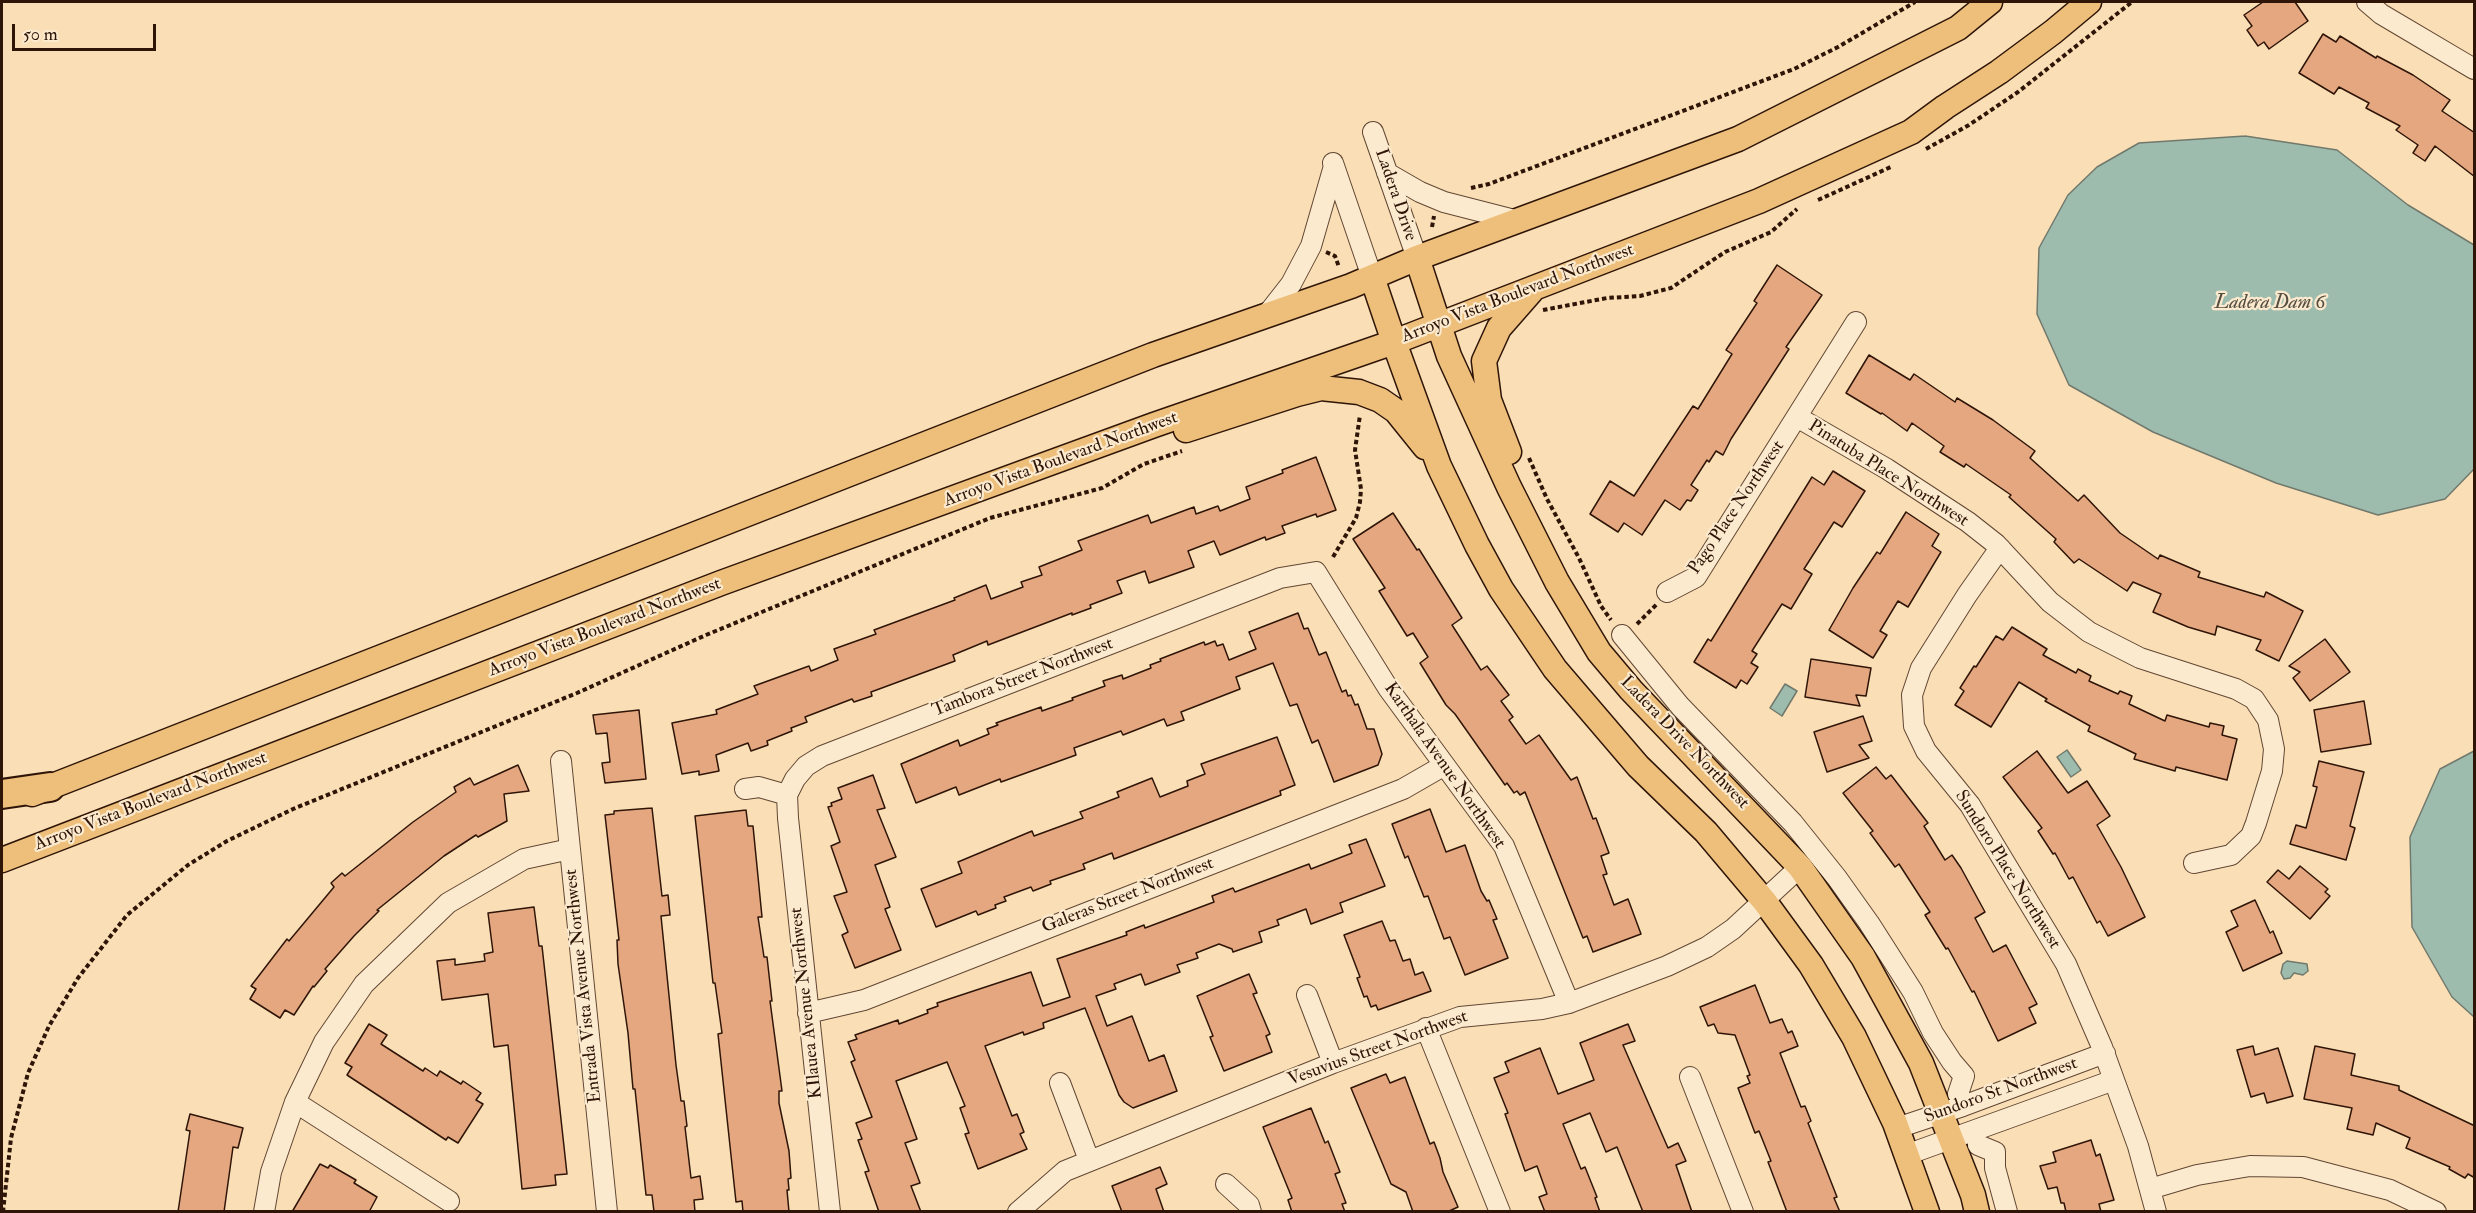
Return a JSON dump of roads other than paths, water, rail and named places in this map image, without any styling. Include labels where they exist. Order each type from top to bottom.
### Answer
[{"type":"highway","points":[[2,794],[50,787]]},
{"type":"main road","points":[[2,806],[1153,355],[1351,286],[1417,258],[1738,140],[1958,28],[1990,2]]},
{"type":"main road","name":"Arroyo Vista Boulevard Northwest","points":[[2,860],[720,583],[1154,425],[1394,342],[1438,323],[1758,201],[1911,132],[1999,72],[2089,2]]},
{"type":"main road","name":"Ladera Drive Northwest","points":[[1417,258],[1449,356],[1557,582],[1599,652],[1631,690],[1800,867],[1863,957],[1921,1064],[1977,1212]]},
{"type":"main road","points":[[1372,276],[1439,466],[1501,589],[1555,669],[1638,766],[1706,832],[1765,902],[1811,965],[1854,1037],[1897,1128],[1927,1212]]},
{"type":"main road","points":[[1525,518],[1521,485],[1489,400],[1484,361],[1499,328],[1536,286]]},
{"type":"main road","points":[[1154,425],[1188,431],[1321,388],[1359,392],[1380,400],[1396,411],[1439,466]]},
{"type":"street","points":[[2367,2],[2381,14],[2475,69]]},
{"type":"street","name":"Ladera Drive","points":[[1374,132],[1417,258]]},
{"type":"street","points":[[1266,316],[1291,284],[1311,246],[1332,161],[1372,276]]},
{"type":"street","points":[[1387,173],[1420,192],[1444,202],[1518,221]]},
{"type":"street","name":"Pago Place Northwest","points":[[1667,592],[1696,577],[1856,322]]},
{"type":"street","name":"Pinatuba Place Northwest","points":[[1797,417],[1887,469],[1968,522],[2000,548],[2050,602],[2089,632],[2140,658],[2245,692],[2262,708],[2273,736],[2274,759],[2251,836],[2231,855],[2194,863]]},
{"type":"street","name":"Sundoro Place Northwest","points":[[2000,548],[1921,668],[1912,695],[1914,726],[1926,751],[1970,805],[2047,929],[2066,964],[2105,1053],[2138,1146],[2156,1212]]},
{"type":"street","name":"Karthala Avenue Northwest","points":[[1316,572],[1388,688],[1503,846],[1569,1003]]},
{"type":"street","name":"Tambora Street Northwest","points":[[787,795],[795,779],[806,766],[822,756],[1280,578],[1316,572]]},
{"type":"street","points":[[1622,635],[1680,706],[1793,824],[1837,878],[1913,992],[1933,1033],[1964,1076],[1958,1094]]},
{"type":"street","name":"Entrada Vista Avenue Northwest","points":[[561,761],[607,1212]]},
{"type":"street","name":"Galeras Street Northwest","points":[[808,1013],[875,995],[1403,789],[1443,766]]},
{"type":"street","points":[[745,789],[759,787],[787,795]]},
{"type":"street","name":"KIlauea Avenue Northwest","points":[[787,795],[830,1212]]},
{"type":"street","points":[[264,1212],[271,1172],[295,1102],[324,1042],[364,984],[448,903],[524,859],[570,849]]},
{"type":"street","name":"Vesuvius Street Northwest","points":[[1018,1212],[1065,1171],[1333,1063],[1460,1017],[1542,1009],[1569,1003],[1630,981],[1707,947],[1765,902],[1800,867]]},
{"type":"street","points":[[1307,995],[1333,1063]]},
{"type":"street","points":[[1426,1028],[1500,1212]]},
{"type":"street","name":"Sundoro St Northwest","points":[[1897,1128],[2105,1053]]},
{"type":"street","points":[[1690,1077],[1743,1212]]},
{"type":"street","name":"Sundoro St Northwest","points":[[1906,1155],[2114,1080]]},
{"type":"street","points":[[1060,1083],[1089,1160]]},
{"type":"street","points":[[295,1102],[449,1201]]},
{"type":"street","points":[[1978,1145],[1995,1152],[1995,1168],[2007,1212]]},
{"type":"street","points":[[2150,1189],[2197,1175],[2238,1168],[2303,1167],[2390,1190],[2436,1212]]},
{"type":"street","points":[[1226,1184],[1249,1205],[1251,1212]]},
{"type":"water","name":"Ladera Dam 6","points":[[2245,136],[2337,150],[2408,205],[2474,245],[2474,469],[2445,499],[2378,515],[2276,483],[2153,432],[2069,385],[2037,314],[2039,248],[2068,195],[2097,167],[2139,143]]},
{"type":"water","points":[[1785,684],[1797,691],[1782,716],[1770,708]]},
{"type":"water","points":[[2067,750],[2081,770],[2071,777],[2057,757]]},
{"type":"water","points":[[2474,751],[2474,1017],[2452,997],[2412,927],[2410,837],[2440,769]]},
{"type":"water","points":[[2287,961],[2307,964],[2308,971],[2303,975],[2294,973],[2290,978],[2284,979],[2281,973],[2283,964]]}]
